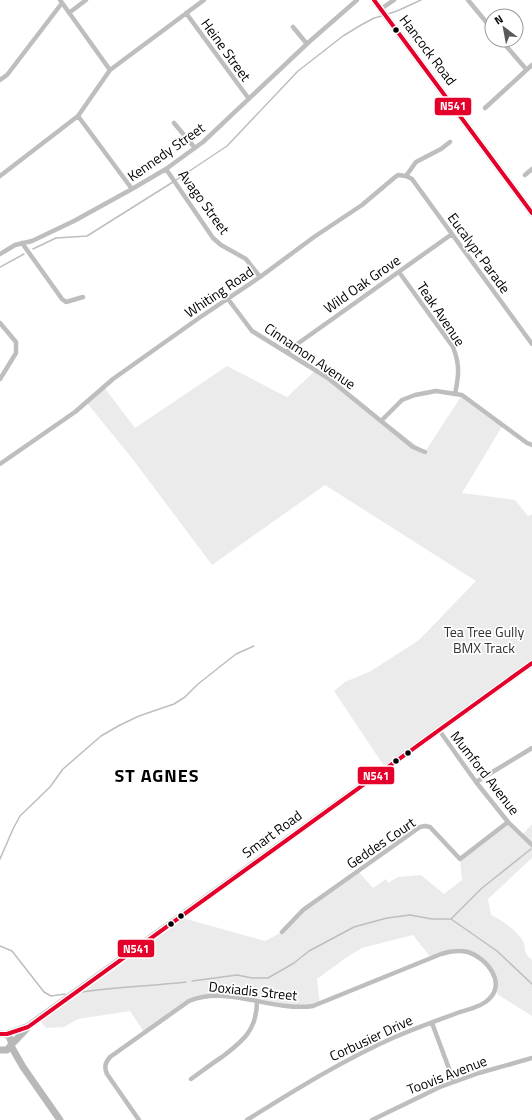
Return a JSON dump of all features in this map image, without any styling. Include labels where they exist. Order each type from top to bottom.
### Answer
[{"type":"main road","name":"Hancock Road","points":[[374,0],[532,213]]},
{"type":"main road","name":"Smart Road","points":[[7,1048],[28,1027],[532,663]]},
{"type":"main road","name":"Smart Road","points":[[3,1033],[28,1027]]},
{"type":"main road","points":[[3,1033],[12,1041],[7,1048],[23,1066],[60,1120]]},
{"type":"street","points":[[69,12],[86,0]]},
{"type":"street","points":[[0,176],[78,116],[110,70],[204,0]]},
{"type":"street","name":"Kennedy Street","points":[[0,254],[15,245],[32,241],[74,221],[166,169],[196,148],[307,44],[357,0]]},
{"type":"street","points":[[384,13],[394,0]]},
{"type":"street","points":[[468,0],[484,19]]},
{"type":"street","points":[[0,80],[7,75],[61,2],[110,70]]},
{"type":"street","name":"Heine Street","points":[[186,13],[249,99]]},
{"type":"street","points":[[293,27],[307,44]]},
{"type":"street","points":[[508,48],[526,69]]},
{"type":"street","points":[[485,108],[532,64]]},
{"type":"street","points":[[78,116],[132,189]]},
{"type":"street","points":[[174,123],[196,148]]},
{"type":"street","points":[[406,176],[416,162],[441,149],[450,142]]},
{"type":"street","name":"Avago Street","points":[[166,169],[213,238],[221,245],[246,259],[260,278]]},
{"type":"street","points":[[525,175],[532,169]]},
{"type":"street","name":"Whiting Road","points":[[0,464],[75,412],[114,379],[260,278],[314,237],[362,205],[398,175],[406,176]]},
{"type":"street","name":"Eucalypt Parade","points":[[406,176],[412,179],[532,344]]},
{"type":"street","name":"Wild Oak Grove","points":[[286,352],[452,234]]},
{"type":"street","points":[[22,243],[62,299],[66,302],[83,297]]},
{"type":"street","name":"Teak Avenue","points":[[399,272],[454,347],[458,361],[459,378],[455,394]]},
{"type":"street","name":"Cinnamon Avenue","points":[[228,299],[252,331],[328,378],[413,447],[425,452]]},
{"type":"street","points":[[0,323],[16,342],[16,353],[0,379]]},
{"type":"street","points":[[381,421],[402,400],[415,395],[436,391],[462,395],[527,444],[532,445]]},
{"type":"street","name":"Mumford Avenue","points":[[439,730],[476,782],[508,822],[532,845]]},
{"type":"street","points":[[476,782],[531,750]]},
{"type":"street","name":"Geddes Court","points":[[282,932],[303,910],[420,827],[430,827],[460,859],[508,822]]},
{"type":"street","name":"Doxiadis Street","points":[[139,1120],[107,1074],[105,1064],[110,1057],[189,1001],[210,996],[296,1007],[313,1006],[451,951],[466,952],[478,957],[487,965],[495,978]]},
{"type":"street","name":"Corbusier Drive","points":[[247,1120],[292,1092],[355,1057],[394,1038],[485,1003],[493,995],[495,978]]},
{"type":"street","points":[[191,1079],[243,1040],[254,1022],[257,1010],[257,1001]]},
{"type":"street","points":[[432,1023],[454,1082]]},
{"type":"street","name":"Toovis Avenue","points":[[372,1120],[403,1104],[454,1082],[479,1073],[532,1058]]},
{"type":"green space","name":"Tea Tree Gully BMX Track","points":[[227,366],[287,397],[316,370],[425,452],[462,395],[503,425],[462,493],[515,500],[528,516],[532,514],[532,663],[386,769],[334,691],[345,682],[371,671],[419,640],[476,581],[325,485],[212,565],[131,457],[87,403],[104,387],[135,428]]},
{"type":"green space","points":[[508,822],[522,835],[532,824],[532,858],[488,899],[491,915],[517,933],[523,941],[525,952],[532,960],[532,1016],[497,994],[495,978],[478,957],[459,951],[431,958],[413,935],[362,948],[317,979],[320,1004],[304,1007],[217,996],[191,1000],[144,1032],[130,1011],[78,1019],[64,1027],[46,1028],[38,1019],[179,917],[265,941],[282,932],[303,910],[358,871],[373,888],[386,879],[388,883],[398,877],[421,875],[444,894],[462,880],[460,859]]},
{"type":"waterway","points":[[388,14],[421,0]]},
{"type":"waterway","points":[[176,180],[227,146],[298,71],[343,36],[374,18],[382,16]]},
{"type":"waterway","points":[[33,249],[56,238],[87,236],[173,182]]},
{"type":"waterway","points":[[0,267],[24,254]]},
{"type":"waterway","points":[[0,859],[20,816],[50,787],[63,769],[101,736],[139,716],[174,704],[185,697],[198,684],[236,654],[254,646]]},
{"type":"waterway","points":[[192,981],[237,975],[252,978],[268,978],[294,963],[309,951],[354,927],[387,918],[410,915],[432,919],[451,919],[482,888],[531,849]]},
{"type":"waterway","points":[[451,919],[497,951],[532,984]]},
{"type":"waterway","points":[[0,946],[12,951],[44,992],[51,996],[65,994]]},
{"type":"waterway","points":[[82,992],[186,982]]},
{"type":"transit line","name":"N541","points":[[374,0],[532,213]]},
{"type":"transit line","name":"N541","points":[[0,1034],[7,1034],[28,1027],[532,663]]},
{"type":"district","name":"ST AGNES","points":[[157,776]]}]
